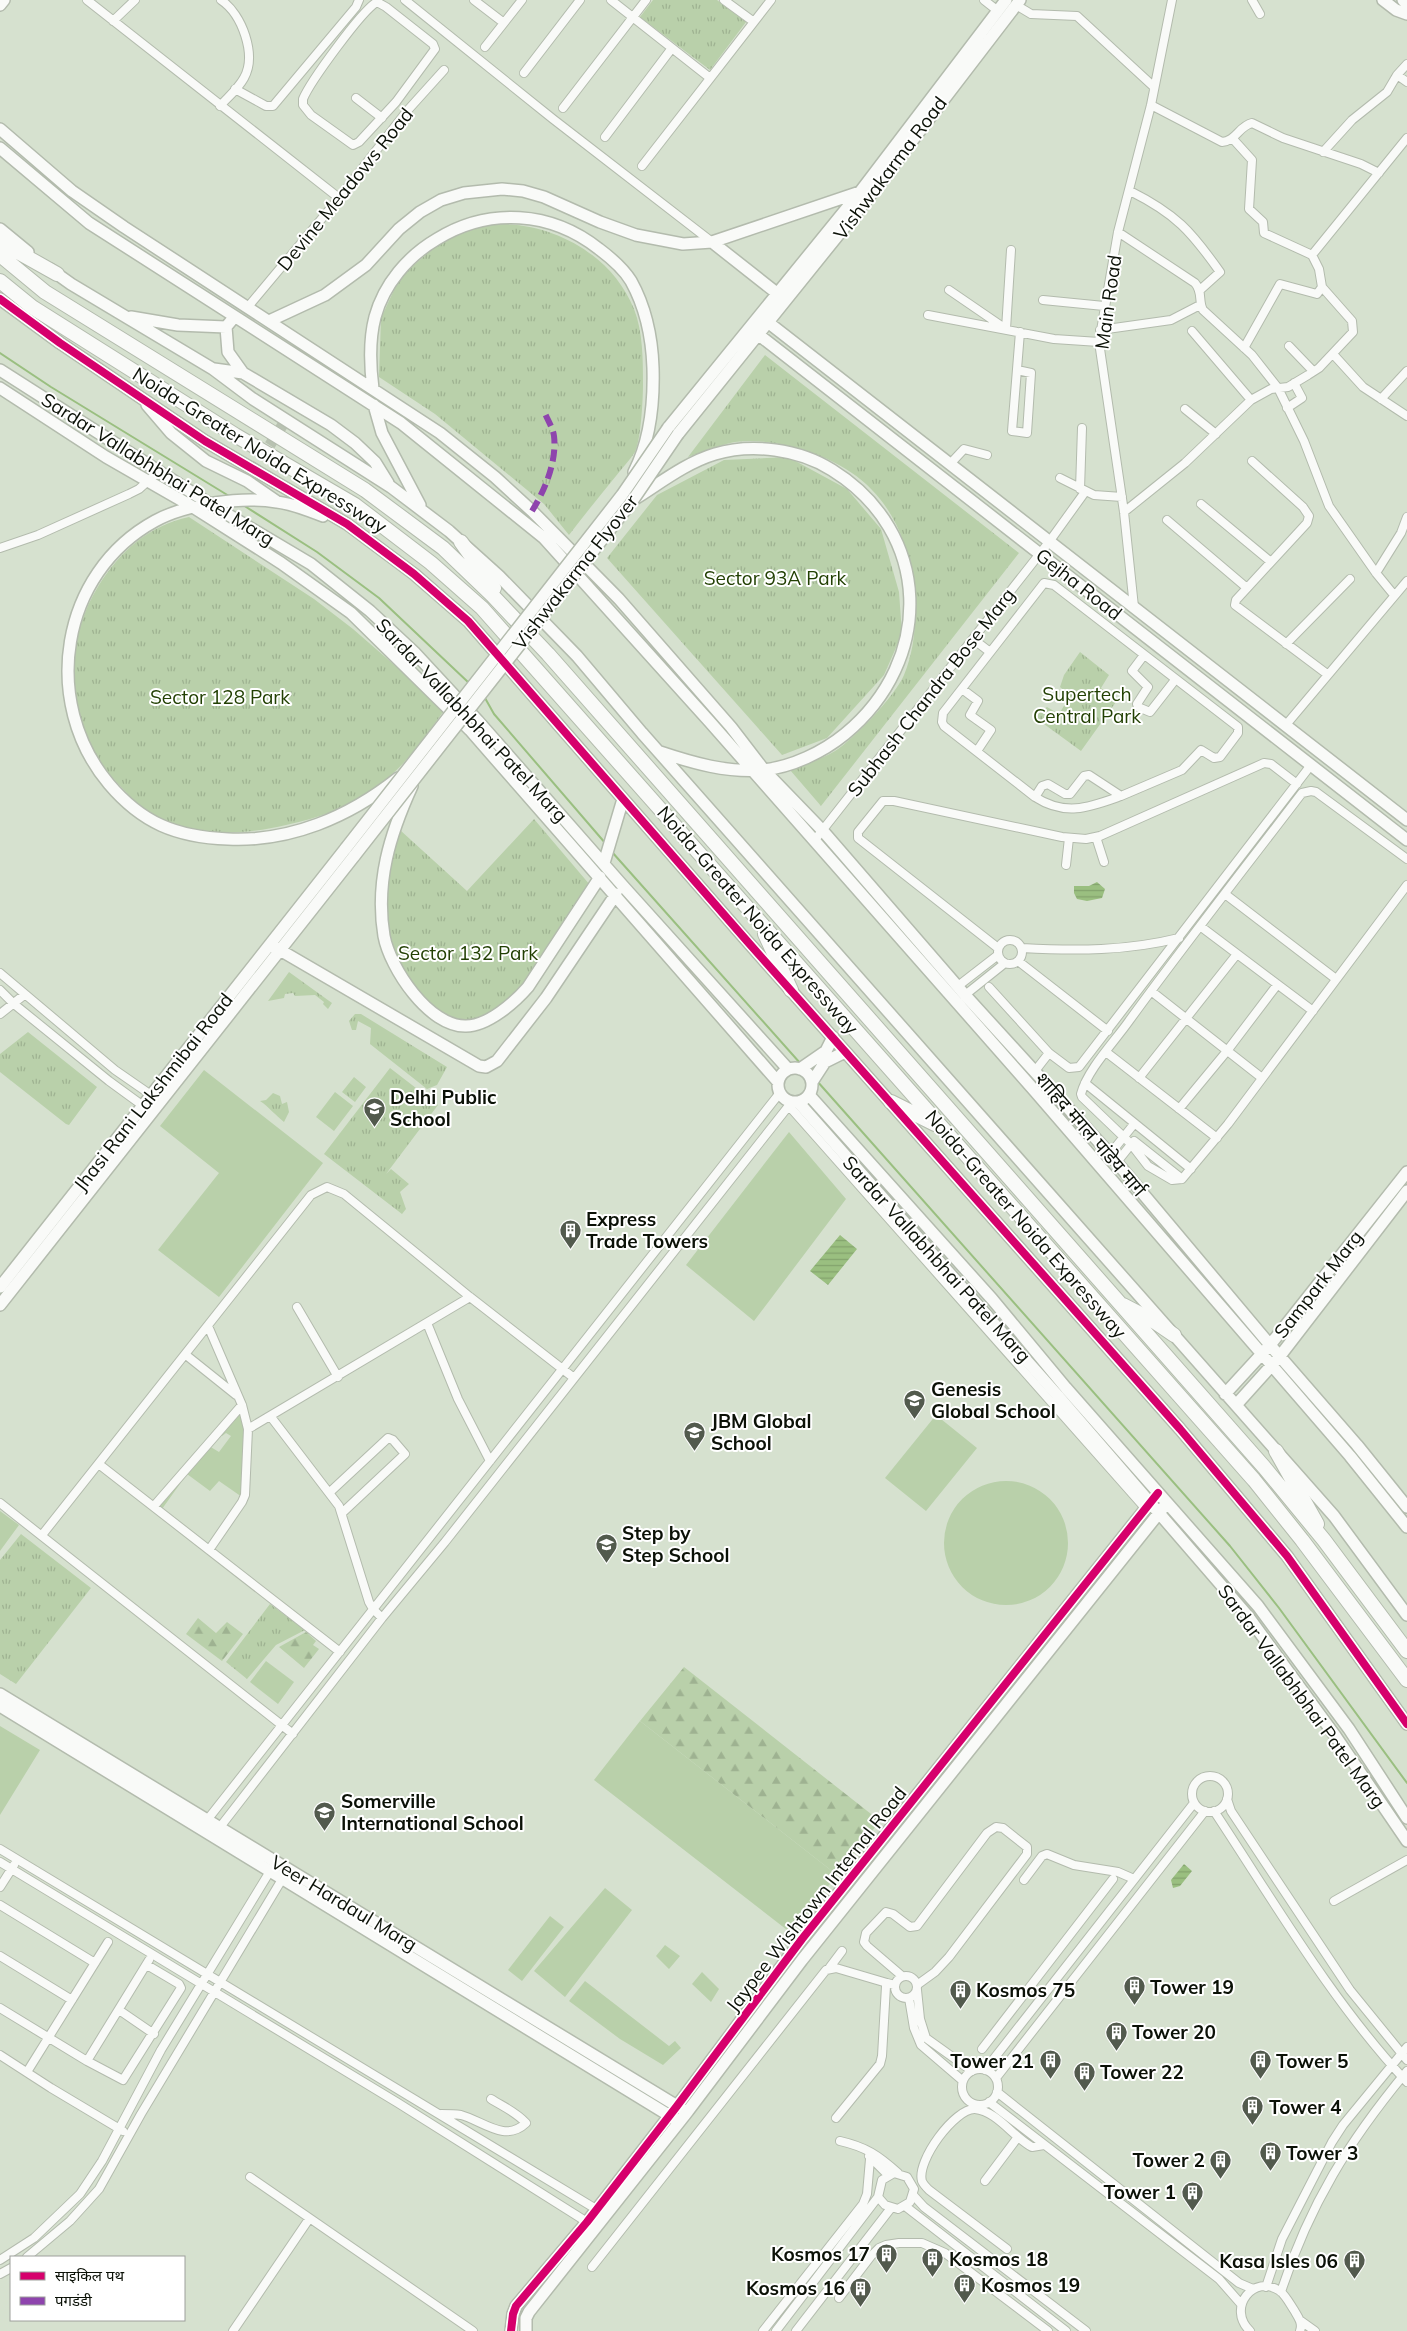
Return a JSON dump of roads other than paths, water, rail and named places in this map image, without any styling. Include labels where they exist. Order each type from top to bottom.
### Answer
[{"type":"highway","points":[[0,242],[57,274]]},
{"type":"highway","name":"Noida-Greater Noida Expressway","points":[[0,255],[44,292],[245,418],[365,490],[443,548],[507,611],[548,654],[1264,1467],[1324,1540],[1407,1651]]},
{"type":"highway","name":"Noida-Greater Noida Expressway","points":[[0,281],[32,307],[218,424],[355,505],[432,563],[482,608],[1254,1480],[1308,1548],[1407,1680]]},
{"type":"highway","points":[[461,542],[507,611]]},
{"type":"highway","points":[[758,919],[791,990]]},
{"type":"highway","points":[[891,1102],[942,1128]]},
{"type":"highway","points":[[1118,1303],[1152,1320],[1174,1335]]},
{"type":"highway","points":[[1276,1451],[1313,1514],[1324,1540]]},
{"type":"street","points":[[0,5],[4,0]]},
{"type":"street","points":[[87,0],[339,198]]},
{"type":"street","points":[[220,106],[236,89],[247,70],[247,44],[244,32],[235,15],[221,0]]},
{"type":"street","points":[[236,89],[266,106],[272,106],[360,0]]},
{"type":"street","points":[[404,0],[782,298]]},
{"type":"street","points":[[474,0],[504,23]]},
{"type":"street","points":[[485,47],[522,0]]},
{"type":"street","points":[[524,73],[580,0]]},
{"type":"street","points":[[611,0],[710,78]]},
{"type":"street","points":[[563,108],[646,0]]},
{"type":"street","points":[[724,0],[754,22]]},
{"type":"street","points":[[642,166],[771,0]]},
{"type":"street","points":[[984,0],[998,11]]},
{"type":"street","name":"Main Road","points":[[1134,607],[1124,512],[1099,342],[1118,232],[1151,105],[1172,0]]},
{"type":"street","points":[[1252,0],[1260,14]]},
{"type":"street","points":[[1383,0],[1396,10],[1407,14]]},
{"type":"street","points":[[1403,0],[1407,4]]},
{"type":"street","points":[[114,21],[132,1]]},
{"type":"street","points":[[377,2],[433,44],[435,49],[396,102],[359,142],[353,145],[311,115],[303,105],[306,93],[315,80],[370,7],[377,2]]},
{"type":"street","points":[[1014,2],[1030,14],[1077,16],[1154,87]]},
{"type":"street","name":"Vishwakarma Road","points":[[754,332],[876,188],[969,58],[998,11],[1014,2]]},
{"type":"street","name":"Vishwakarma Road","points":[[782,298],[860,192],[1014,2]]},
{"type":"street","points":[[605,137],[672,48]]},
{"type":"street","points":[[1323,152],[1352,120],[1387,92],[1397,75],[1407,64]]},
{"type":"street","name":"Devine Meadows Road","points":[[247,308],[339,198],[407,111],[444,70]]},
{"type":"street","points":[[1397,75],[1407,82]]},
{"type":"street","points":[[356,98],[382,118]]},
{"type":"street","points":[[396,102],[407,111]]},
{"type":"street","points":[[1151,105],[1218,140],[1227,142],[1233,139],[1244,125],[1252,123],[1283,138],[1361,164],[1379,173]]},
{"type":"street","points":[[0,129],[72,191],[247,308],[373,389],[464,451],[495,477],[548,534],[592,589],[750,770],[1034,1090],[1350,1456],[1407,1527]]},
{"type":"street","points":[[1312,255],[1407,138]]},
{"type":"street","points":[[1124,512],[1172,474],[1251,400],[1260,394],[1288,387],[1313,371],[1333,354],[1350,336],[1354,328],[1352,321],[1322,287],[1320,269],[1312,255],[1264,233],[1264,222],[1250,212],[1248,207],[1252,184],[1252,160],[1233,139]]},
{"type":"street","points":[[0,148],[89,223],[234,317],[374,404],[548,534]]},
{"type":"street","points":[[268,321],[325,295],[366,265],[398,229],[420,212],[441,200],[464,193],[494,189],[523,191],[544,197],[600,222],[636,235],[677,244],[712,242],[860,192]]},
{"type":"street","points":[[1130,191],[1149,200],[1181,222],[1198,241],[1220,272],[1200,290]]},
{"type":"street","points":[[373,389],[371,357],[375,318],[380,302],[402,268],[423,247],[469,223],[493,218],[519,217],[544,220],[567,229],[590,241],[613,259],[630,280],[647,319],[652,348],[652,404],[640,461],[627,497]]},
{"type":"street","points":[[0,229],[57,274],[213,369],[253,398],[391,487],[424,511],[499,576],[577,656],[658,751],[1334,1516],[1407,1615]]},
{"type":"street","points":[[1118,232],[1194,283],[1200,290],[1200,305],[1203,310],[1252,355],[1278,388],[1304,441],[1329,506],[1376,573],[1394,595]]},
{"type":"street","points":[[1006,329],[1011,250]]},
{"type":"street","points":[[1244,348],[1280,284],[1317,294],[1322,287]]},
{"type":"street","points":[[949,290],[1006,329]]},
{"type":"street","points":[[0,299],[60,343],[205,441],[347,524],[414,574],[468,621],[832,1037],[1180,1429],[1287,1556],[1407,1724]]},
{"type":"street","points":[[1044,300],[1104,306]]},
{"type":"street","points":[[1100,330],[1171,320],[1200,305]]},
{"type":"street","points":[[121,314],[178,325],[226,326]]},
{"type":"street","points":[[928,315],[1054,339],[1099,342]]},
{"type":"street","points":[[234,317],[226,326],[228,352],[243,373]]},
{"type":"street","name":"Gejha Road","points":[[764,320],[1407,820]]},
{"type":"street","points":[[1192,331],[1251,400]]},
{"type":"street","name":"Gejha Road","points":[[754,332],[1407,840]]},
{"type":"street","name":"Vishwakarma Flyover","points":[[275,947],[350,852],[419,771],[627,497],[673,431],[754,332]]},
{"type":"street","points":[[1017,370],[1032,373],[1027,433],[1012,431],[1020,332]]},
{"type":"street","points":[[1289,346],[1313,371]]},
{"type":"street","points":[[1333,354],[1363,387],[1407,416]]},
{"type":"street","points":[[213,369],[243,373],[296,404],[356,443],[375,462],[391,487]]},
{"type":"street","name":"Sardar Vallabhbhai Patel Marg","points":[[0,370],[210,504],[311,564],[370,611],[414,652],[605,859],[788,1069]]},
{"type":"street","points":[[1381,399],[1407,371]]},
{"type":"street","points":[[1288,408],[1302,398],[1294,383]]},
{"type":"street","name":"Sardar Vallabhbhai Patel Marg","points":[[0,388],[148,482],[193,507],[281,563],[351,613],[470,730],[616,894],[688,985],[778,1082]]},
{"type":"street","points":[[143,399],[158,420],[206,461],[250,477],[276,501]]},
{"type":"street","points":[[289,415],[296,404]]},
{"type":"street","points":[[374,404],[382,432],[411,492],[424,511]]},
{"type":"street","points":[[1185,409],[1216,434]]},
{"type":"street","points":[[1082,428],[1083,490]]},
{"type":"street","points":[[950,464],[964,449],[986,455]]},
{"type":"street","points":[[627,497],[716,454],[741,450],[769,450],[797,454],[823,464],[849,480],[872,502],[889,524],[900,548],[908,578],[910,608],[908,635],[901,659],[886,689],[861,721],[835,742],[814,754],[764,770],[700,765],[658,751]]},
{"type":"street","points":[[1252,461],[1303,507],[1309,516],[1307,522],[1234,602],[1236,608],[1327,674]]},
{"type":"street","points":[[0,548],[45,532],[129,494],[148,482],[159,471]]},
{"type":"street","points":[[244,501],[250,477]]},
{"type":"street","points":[[1060,478],[1083,490],[1100,496],[1122,497]]},
{"type":"street","name":"Subhash Chandra Bose Marg","points":[[814,841],[1048,542],[1083,490]]},
{"type":"street","name":"Vishwakarma Flyover","points":[[307,898],[350,852],[403,774],[627,497]]},
{"type":"street","points":[[360,534],[325,516],[276,501],[210,504],[193,507],[157,520],[137,532],[119,548],[100,571],[83,600],[73,625],[68,653],[70,706],[80,737],[93,766],[112,787],[148,820],[191,836],[237,839],[261,838],[322,824],[364,803],[403,774]]},
{"type":"street","points":[[1201,504],[1271,562]]},
{"type":"street","points":[[1376,573],[1401,533],[1407,517]]},
{"type":"street","points":[[1167,520],[1247,588]]},
{"type":"street","name":"शाहिद मंगल पांडेय मार्ग","points":[[548,534],[620,599],[731,727],[764,770],[823,831],[962,990],[1114,1158],[1270,1345],[1358,1445],[1407,1507]]},
{"type":"street","points":[[1286,644],[1350,579]]},
{"type":"street","points":[[1285,726],[1407,581]]},
{"type":"street","points":[[1047,583],[1054,585],[1238,727],[1238,733],[1218,758],[1201,750],[1182,770],[1121,796],[1080,810],[1050,804],[1035,797],[942,722],[943,713],[990,652],[1047,583]]},
{"type":"street","points":[[1118,635],[1127,621]]},
{"type":"street","points":[[973,639],[990,652]]},
{"type":"street","points":[[1144,655],[1132,671],[1148,687],[1137,704],[1138,707],[1150,712],[1175,680]]},
{"type":"street","points":[[962,689],[978,701],[970,715],[992,730],[977,751]]},
{"type":"street","points":[[1005,963],[998,952],[858,838],[858,832],[880,804],[887,800],[1086,840],[1264,763],[1271,764],[1297,784]]},
{"type":"street","points":[[989,987],[1049,1053],[1069,1068],[1076,1068],[1108,1031],[1311,765]]},
{"type":"street","points":[[419,771],[386,854],[382,880],[384,937],[394,965],[412,994],[430,1010],[453,1025],[467,1027],[480,1023],[514,1003],[528,987],[600,877]]},
{"type":"street","points":[[1035,797],[1042,786],[1048,784],[1065,794],[1070,794],[1084,776],[1089,775],[1121,796]]},
{"type":"street","points":[[1407,859],[1316,792],[1304,792],[1200,926],[1106,1052],[1085,1083],[1081,1094],[1082,1097],[1123,1138],[1132,1142],[1182,1179],[1314,1011],[1407,885]]},
{"type":"street","points":[[605,859],[623,799]]},
{"type":"street","points":[[1361,825],[1370,812]]},
{"type":"street","points":[[1372,834],[1381,820]]},
{"type":"street","points":[[1096,837],[1104,862]]},
{"type":"street","points":[[1066,865],[1069,838]]},
{"type":"street","points":[[275,947],[479,1066],[486,1067],[497,1061],[546,998],[616,894]]},
{"type":"street","points":[[1225,894],[1336,979]]},
{"type":"street","name":"Jhasi Rani Lakshmibai Road","points":[[0,1305],[155,1098],[275,947],[307,898]]},
{"type":"street","points":[[1200,926],[1314,1011]]},
{"type":"street","points":[[1022,948],[1107,950],[1136,947],[1179,938]]},
{"type":"street","points":[[1008,939],[1015,940],[1022,948],[1022,955],[1018,961],[1012,964],[1005,963],[987,978],[962,990],[998,952],[1002,942],[1008,939]]},
{"type":"street","points":[[1139,1078],[1237,954]]},
{"type":"street","points":[[1018,961],[1108,1031]]},
{"type":"street","points":[[980,970],[987,978]]},
{"type":"street","points":[[0,973],[115,1070],[155,1098]]},
{"type":"street","points":[[1179,1108],[1227,1051],[1277,985]]},
{"type":"street","points":[[0,990],[14,1004],[147,1109]]},
{"type":"street","points":[[1151,991],[1262,1078]]},
{"type":"street","points":[[0,1014],[24,995]]},
{"type":"street","points":[[203,1825],[780,1094],[778,1082],[781,1074],[788,1069],[800,1069],[826,1051],[832,1037]]},
{"type":"street","points":[[216,1833],[382,1618],[445,1542],[793,1104],[810,1095],[812,1082],[825,1062],[846,1052]]},
{"type":"street","points":[[1106,1052],[1216,1138]]},
{"type":"street","points":[[1035,1071],[1049,1053]]},
{"type":"street","points":[[800,1069],[810,1076],[812,1082]]},
{"type":"street","points":[[1085,1083],[1191,1169]]},
{"type":"street","name":"Sardar Vallabhbhai Patel Marg","points":[[780,1094],[784,1100],[793,1104],[1148,1505],[1158,1512],[1241,1608],[1291,1674],[1407,1840]]},
{"type":"street","name":"Sardar Vallabhbhai Patel Marg","points":[[810,1095],[992,1299],[1158,1493],[1258,1606],[1349,1730],[1407,1818]]},
{"type":"street","name":"Jhasi Rani Lakshmibai Road","points":[[0,1287],[147,1109]]},
{"type":"street","points":[[1114,1158],[1123,1138],[1134,1124]]},
{"type":"street","points":[[1114,1158],[1142,1131]]},
{"type":"street","name":"Sampark Marg","points":[[1225,1394],[1270,1345],[1407,1172]]},
{"type":"street","points":[[42,1535],[311,1195],[327,1187],[344,1194],[470,1297],[574,1378]]},
{"type":"street","name":"Sampark Marg","points":[[1236,1405],[1280,1356],[1407,1191]]},
{"type":"street","points":[[248,1429],[470,1297]]},
{"type":"street","points":[[297,1307],[338,1377]]},
{"type":"street","points":[[427,1323],[458,1399],[490,1461]]},
{"type":"street","points":[[208,1326],[242,1405],[248,1429],[242,1502],[209,1550]]},
{"type":"street","points":[[186,1355],[238,1396]]},
{"type":"street","points":[[154,1506],[242,1405]]},
{"type":"street","points":[[271,1417],[330,1492],[342,1513],[373,1609],[382,1618]]},
{"type":"street","points":[[330,1492],[386,1439],[393,1440],[405,1454],[342,1513]]},
{"type":"street","points":[[100,1464],[340,1652]]},
{"type":"street","name":"Jaypee Wishtown Internal Road","points":[[682,2109],[802,1939],[1158,1493]]},
{"type":"street","points":[[0,1503],[293,1734]]},
{"type":"street","name":"Jaypee Wishtown Internal Road","points":[[526,2331],[526,2318],[529,2312],[674,2119],[1167,1503]]},
{"type":"street","name":"Veer Hardaul Marg","points":[[0,1694],[216,1833],[272,1867],[288,1870],[682,2109]]},
{"type":"street","name":"Veer Hardaul Marg","points":[[0,1706],[203,1825]]},
{"type":"street","points":[[1227,1799],[1224,1805],[1214,1811],[1205,1811],[1194,1803],[1192,1796],[1196,1783],[1208,1776],[1221,1780],[1225,1786],[1230,1811],[1350,1990],[1407,2060]]},
{"type":"street","points":[[985,2070],[1194,1803]]},
{"type":"street","points":[[996,2078],[1205,1811]]},
{"type":"street","points":[[1214,1811],[1318,1969],[1391,2065],[1405,2077],[1353,2139],[1333,2172],[1298,2244],[1281,2292]]},
{"type":"street","points":[[963,2081],[921,2045],[914,2028],[909,1998],[917,1988],[949,1957],[1027,1854],[1027,1847],[1002,1828],[996,1827],[987,1833],[917,1926],[910,1927],[893,1914],[886,1912],[866,1933],[864,1942],[902,1976],[913,1978],[917,1988],[920,2019],[926,2038],[972,2071],[985,2070],[996,2078],[998,2092],[1239,2282],[1253,2289],[1266,2287],[1281,2292],[1307,2330]]},
{"type":"street","points":[[0,1849],[596,2209]]},
{"type":"street","points":[[1024,1880],[1042,1856],[1047,1854],[1074,1865],[1118,1872],[1134,1879]]},
{"type":"street","points":[[0,1887],[2,1877],[17,1860]]},
{"type":"street","points":[[1334,1901],[1407,1860]]},
{"type":"street","points":[[0,1862],[214,1991],[587,2222]]},
{"type":"street","points":[[0,2260],[34,2238],[80,2194],[102,2161],[160,2050],[272,1867]]},
{"type":"street","name":"Veer Hardaul Marg","points":[[272,1867],[281,1880],[674,2119]]},
{"type":"street","points":[[28,2256],[70,2221],[99,2189],[129,2134],[219,1982],[288,1870]]},
{"type":"street","points":[[1106,1871],[1127,1888]]},
{"type":"street","points":[[982,2050],[1114,1879]]},
{"type":"street","points":[[0,1905],[95,1963]]},
{"type":"street","points":[[27,2072],[108,1942]]},
{"type":"street","points":[[592,2267],[842,1951]]},
{"type":"street","points":[[87,2061],[153,1955]]},
{"type":"street","points":[[0,1956],[72,2000]]},
{"type":"street","points":[[0,2008],[87,2061],[123,2080],[154,2034],[181,1988],[179,1984],[146,1965]]},
{"type":"street","points":[[830,1967],[891,1984],[899,1996],[909,1998]]},
{"type":"street","points":[[836,2118],[880,2064],[891,1984],[902,1976]]},
{"type":"street","points":[[119,2010],[154,2034]]},
{"type":"street","points":[[1266,2287],[1282,2240],[1332,2142],[1407,2047]]},
{"type":"street","points":[[0,2055],[51,2088],[129,2134]]},
{"type":"street","points":[[972,2071],[963,2081],[962,2089],[969,2101],[975,2104],[989,2102],[998,2092]]},
{"type":"street","points":[[439,2114],[461,2116],[502,2132],[529,2126],[515,2111],[508,2110],[491,2099]]},
{"type":"street","points":[[989,2102],[1219,2279],[1241,2304]]},
{"type":"street","points":[[1007,2249],[929,2190],[922,2181],[923,2168],[930,2149],[958,2114],[966,2110],[974,2109],[988,2113],[1032,2147],[1044,2145]]},
{"type":"street","name":"Jaypee Wishtown Internal Road","points":[[511,2331],[516,2306],[674,2119]]},
{"type":"street","points":[[985,2181],[1018,2137]]},
{"type":"street","points":[[840,2141],[858,2145],[888,2175]]},
{"type":"street","points":[[870,2155],[876,2154],[898,2173],[908,2177],[912,2182],[914,2196],[924,2206],[1086,2331]]},
{"type":"street","points":[[763,2331],[862,2204],[867,2194],[870,2155]]},
{"type":"street","points":[[776,2331],[878,2197],[879,2186],[888,2175],[898,2173]]},
{"type":"street","points":[[250,2177],[473,2331]]},
{"type":"street","points":[[798,2330],[892,2208],[905,2206],[914,2196]]},
{"type":"street","points":[[878,2197],[892,2208]]},
{"type":"street","points":[[905,2206],[1066,2331]]},
{"type":"street","points":[[233,2331],[309,2219]]},
{"type":"street","points":[[839,2298],[871,2256],[886,2245],[922,2243],[933,2246],[945,2253],[1048,2331]]},
{"type":"street","points":[[861,2248],[871,2256]]},
{"type":"street","points":[[1250,2331],[1243,2323],[1240,2314],[1241,2304],[1253,2289]]},
{"type":"waterway","points":[[0,353],[51,387],[229,496]]},
{"type":"waterway","points":[[243,505],[317,552],[379,598],[469,683]]},
{"type":"waterway","points":[[485,698],[494,714],[606,844]]},
{"type":"waterway","points":[[612,852],[800,1063]]},
{"type":"waterway","points":[[817,1081],[1230,1546],[1279,1608],[1407,1783]]},
{"type":"tunnel","points":[[252,473],[289,415]]},
{"type":"place","name":"Delhi Public School","points":[[374,1127]]},
{"type":"place","name":"Express Trade Towers","points":[[570,1249]]},
{"type":"place","name":"Genesis Global School","points":[[915,1419]]},
{"type":"place","name":"JBM Global School","points":[[695,1451]]},
{"type":"place","name":"Step by Step School","points":[[606,1563]]},
{"type":"place","name":"Somerville International School","points":[[325,1831]]},
{"type":"place","name":"Tower 19","points":[[1134,2006]]},
{"type":"place","name":"Kosmos 75","points":[[960,2009]]},
{"type":"place","name":"Tower 20","points":[[1116,2051]]},
{"type":"place","name":"Tower 21","points":[[1050,2080]]},
{"type":"place","name":"Tower 5","points":[[1260,2080]]},
{"type":"place","name":"Tower 22","points":[[1084,2091]]},
{"type":"place","name":"Tower 4","points":[[1253,2126]]},
{"type":"place","name":"Tower 3","points":[[1270,2172]]},
{"type":"place","name":"Tower 2","points":[[1221,2179]]},
{"type":"place","name":"Tower 1","points":[[1192,2211]]},
{"type":"place","name":"Kosmos 17","points":[[886,2273]]},
{"type":"place","name":"Kosmos 18","points":[[933,2278]]},
{"type":"place","name":"Kasa Isles 06","points":[[1354,2280]]},
{"type":"place","name":"Kosmos 19","points":[[965,2304]]},
{"type":"place","name":"Kosmos 16","points":[[861,2307]]},
{"type":"park label","name":"Sector 93A Park","points":[[775,578]]},
{"type":"park label","name":"Sector 128 Park","points":[[220,697]]},
{"type":"park label","name":"Supertech Central Park","points":[[1087,705]]},
{"type":"park label","name":"Sector 132 Park","points":[[468,953]]}]
